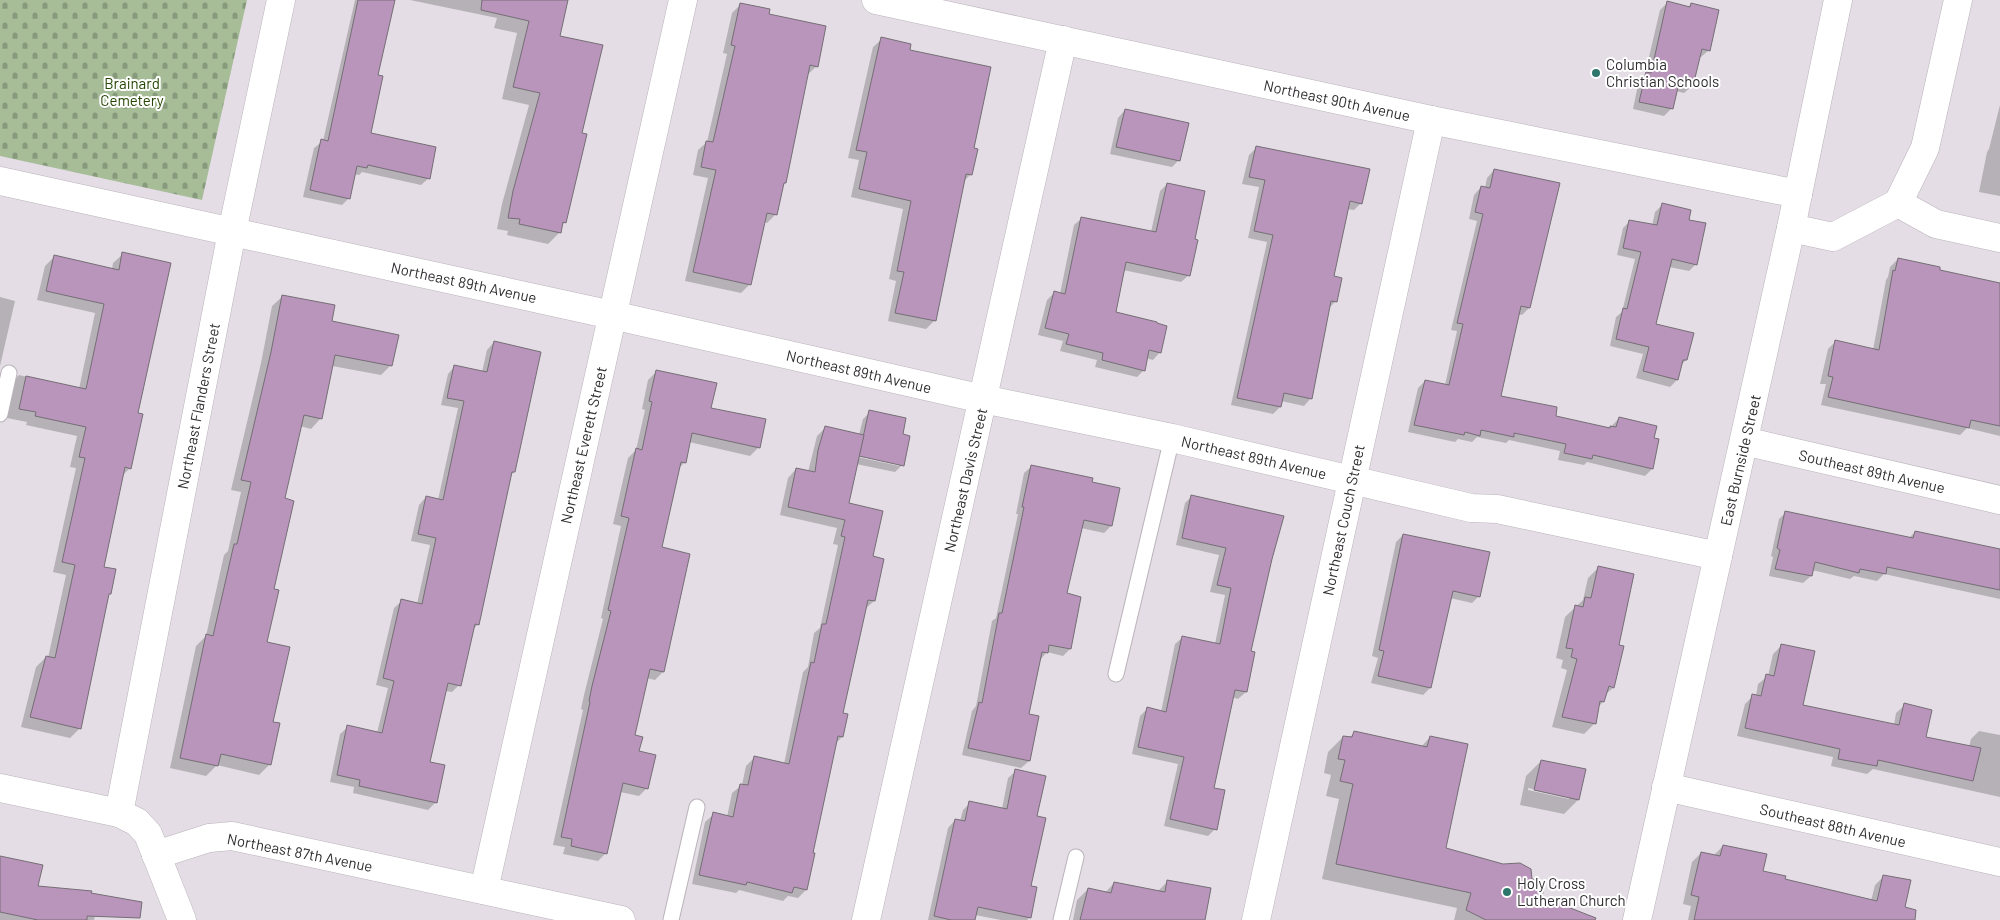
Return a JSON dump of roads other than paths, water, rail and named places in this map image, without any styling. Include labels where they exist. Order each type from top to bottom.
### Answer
[{"type":"street","name":"Northeast Flanders Street","points":[[119,813],[232,232],[281,0]]},
{"type":"street","name":"Northeast Everett Street","points":[[484,890],[683,0]]},
{"type":"street","name":"Northeast 90th Avenue","points":[[876,0],[1431,120],[1798,194]]},
{"type":"street","name":"East Burnside Street","points":[[1637,920],[1791,228],[1838,0]]},
{"type":"street","points":[[1791,228],[1832,237],[1898,203],[1925,148],[1958,0]]},
{"type":"street","name":"Northeast Davis Street","points":[[866,920],[1062,40]]},
{"type":"street","name":"Northeast Couch Street","points":[[1256,920],[1431,120]]},
{"type":"street","name":"Northeast 89th Avenue","points":[[0,180],[612,314],[983,399],[1172,438],[1471,508],[1497,510],[1718,556]]},
{"type":"street","points":[[1898,203],[1936,224],[2000,238]]},
{"type":"street","name":"Southeast 89th Avenue","points":[[1744,441],[2000,500]]},
{"type":"street","name":"Southeast 88th Avenue","points":[[1666,787],[2000,862]]},
{"type":"street","points":[[0,788],[119,813],[137,822],[148,834],[182,920]]},
{"type":"street","name":"Northeast 87th Avenue","points":[[156,855],[209,838],[232,836],[621,920]]},
{"type":"lane","points":[[0,414],[9,373]]},
{"type":"lane","points":[[1116,674],[1172,438]]},
{"type":"lane","points":[[671,920],[697,807]]},
{"type":"lane","points":[[1061,920],[1076,857]]},
{"type":"place","name":"Columbia Christian Schools","points":[[1596,73]]},
{"type":"place","name":"Holy Cross Lutheran Church","points":[[1507,892]]},
{"type":"park label","name":"Brainard Cemetery","points":[[132,92]]}]
